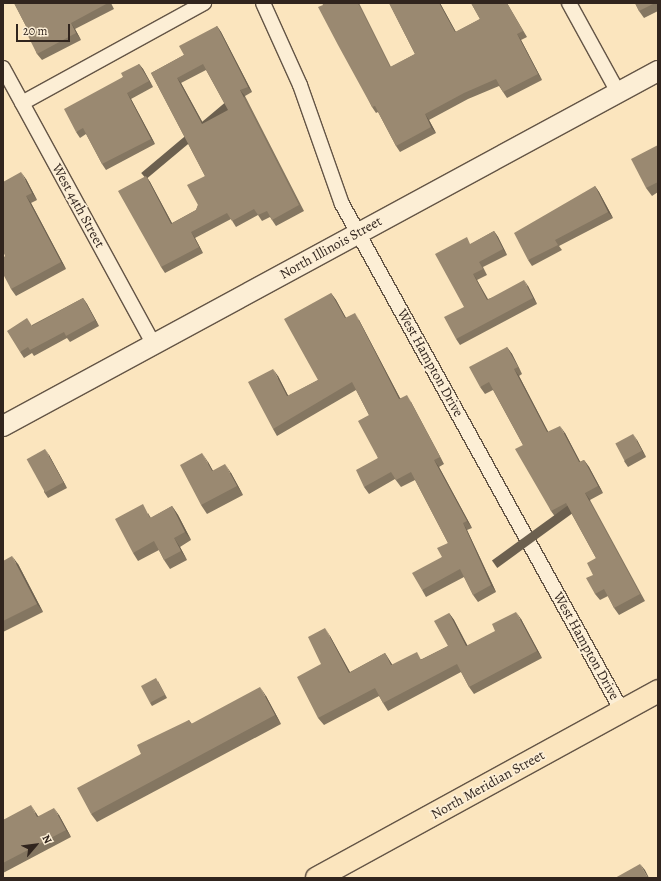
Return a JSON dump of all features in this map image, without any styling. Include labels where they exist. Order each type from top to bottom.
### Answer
[{"type":"main road","name":"North Meridian Street","points":[[317,878],[658,691]]},
{"type":"street","points":[[22,103],[204,3]]},
{"type":"street","name":"West Hampton Drive","points":[[263,3],[300,85],[331,181],[358,233],[622,711]]},
{"type":"street","points":[[569,3],[618,92]]},
{"type":"street","name":"West 44th Street","points":[[3,68],[154,345]]},
{"type":"street","name":"North Illinois Street","points":[[3,426],[658,71]]},
{"type":"building","points":[[14,3],[108,3],[71,23],[76,33],[37,54],[26,32],[28,30]]},
{"type":"building","points":[[322,3],[358,3],[390,67],[415,54],[389,3],[439,3],[455,32],[480,19],[471,3],[507,3],[523,31],[517,34],[538,74],[503,92],[496,79],[464,93],[425,114],[431,127],[396,146],[375,106],[372,107],[318,7],[323,5]]},
{"type":"building","points":[[635,3],[655,3],[639,11]]},
{"type":"building","points":[[217,26],[248,87],[240,90],[299,205],[272,220],[267,211],[258,215],[254,209],[232,221],[227,213],[191,232],[199,247],[161,267],[118,191],[146,176],[171,224],[196,210],[198,205],[187,185],[205,176],[151,73],[184,55],[179,46]],"holes":[[[203,64],[228,110],[202,124],[177,78]]]},
{"type":"building","points":[[139,64],[149,81],[127,93],[151,139],[102,164],[83,128],[76,132],[64,109],[123,77],[121,73]]},
{"type":"building","points":[[658,145],[658,182],[646,188],[631,159]]},
{"type":"building","points":[[21,172],[32,193],[26,196],[61,262],[11,289],[3,274],[3,258],[5,256],[3,251],[3,182]]},
{"type":"building","points":[[595,186],[608,212],[555,240],[558,245],[528,260],[514,233]]},
{"type":"building","points":[[494,231],[503,249],[479,262],[483,269],[473,274],[487,300],[524,280],[533,298],[456,339],[444,317],[464,307],[435,254],[467,237],[470,244]]},
{"type":"building","points":[[331,293],[345,318],[355,313],[399,399],[407,395],[440,457],[434,460],[467,521],[463,523],[491,585],[473,595],[460,569],[422,590],[412,573],[442,557],[437,548],[448,543],[411,472],[396,480],[391,472],[364,487],[356,470],[378,458],[358,421],[369,415],[352,382],[273,429],[248,382],[273,369],[287,396],[318,380],[284,319]]},
{"type":"building","points":[[83,298],[95,320],[66,336],[64,332],[30,350],[28,347],[20,352],[7,331],[27,318],[32,326]]},
{"type":"building","points":[[507,347],[518,367],[514,369],[547,432],[560,426],[579,462],[584,460],[598,486],[585,493],[640,594],[614,608],[604,589],[595,594],[586,578],[593,575],[587,563],[596,558],[566,503],[551,511],[515,449],[523,445],[489,382],[480,387],[469,367]]},
{"type":"building","points":[[633,434],[642,451],[624,460],[615,443]]},
{"type":"building","points":[[45,449],[63,482],[45,492],[27,459]]},
{"type":"building","points":[[202,453],[212,471],[225,464],[237,486],[201,505],[180,465]]},
{"type":"building","points":[[143,504],[150,518],[172,506],[185,532],[174,538],[181,551],[164,560],[154,541],[133,553],[115,519]]},
{"type":"building","points":[[12,556],[37,604],[3,621],[3,561]]},
{"type":"building","points":[[516,612],[537,651],[469,687],[457,664],[383,703],[375,688],[318,718],[297,677],[321,664],[308,637],[325,628],[349,673],[385,653],[391,665],[417,652],[421,660],[448,646],[434,621],[449,613],[466,646],[495,631],[492,624]]},
{"type":"building","points":[[156,678],[165,695],[150,703],[141,686]]},
{"type":"building","points":[[260,687],[275,715],[91,814],[77,788],[141,754],[137,745],[189,720],[191,724]]},
{"type":"building","points":[[31,805],[37,817],[54,808],[66,830],[3,863],[3,820]]},
{"type":"building","points":[[640,864],[648,878],[615,878]]}]
